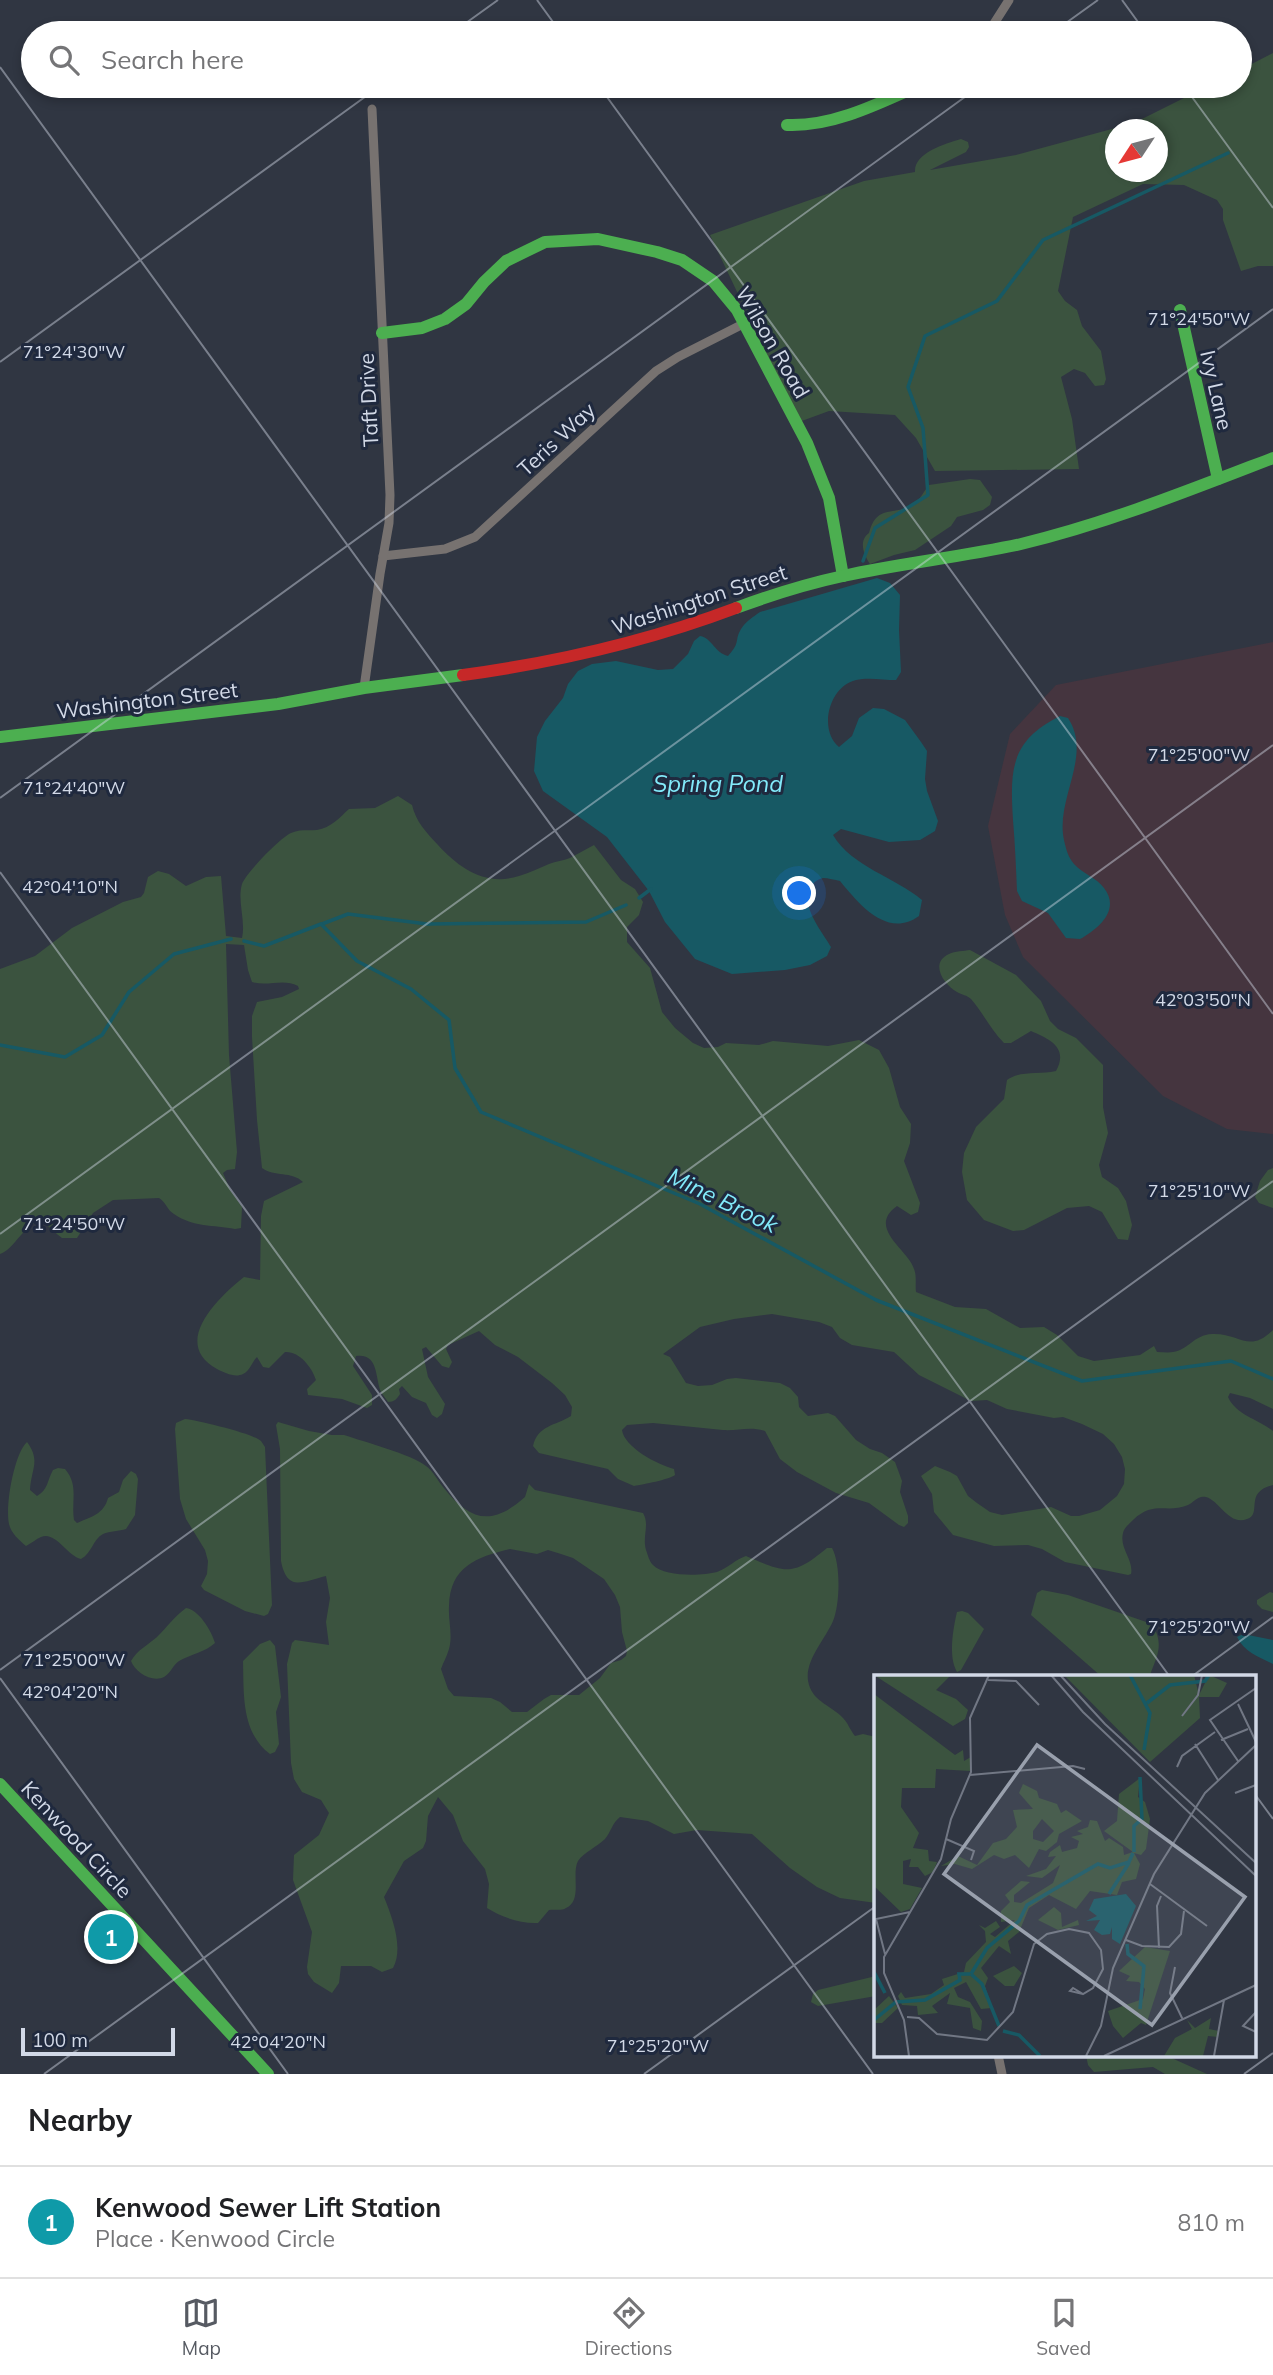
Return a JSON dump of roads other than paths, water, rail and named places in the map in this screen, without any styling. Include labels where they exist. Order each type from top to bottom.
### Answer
[{"type":"street","points":[[996,21],[1009,0]]},
{"type":"street","points":[[788,125],[799,128],[827,121],[887,98]]},
{"type":"street","name":"Taft Drive","points":[[364,688],[389,523],[390,495],[372,109]]},
{"type":"street","name":"Wilson Road","points":[[383,333],[430,326],[456,313],[494,272],[520,253],[545,242],[598,239],[657,252],[682,261],[713,281],[730,299],[745,323],[819,470],[833,513],[843,576]]},
{"type":"street","name":"Ivy Lane","points":[[1180,310],[1218,480]]},
{"type":"street","name":"Teris Way","points":[[383,556],[445,549],[475,537],[656,371],[745,323]]},
{"type":"street","name":"Washington Street","points":[[0,737],[278,704],[364,688],[500,670],[618,647],[683,628],[782,590],[843,576],[1020,544],[1060,533],[1132,512],[1273,458]]},
{"type":"street","name":"Kenwood Circle","points":[[0,1784],[268,2074]]},
{"type":"street","points":[[998,2056],[1002,2074]]},
{"type":"water","name":"Spring Pond","points":[[877,578],[890,583],[900,595],[901,672],[896,680],[866,679],[847,684],[833,699],[828,720],[829,730],[839,747],[852,736],[859,718],[873,708],[884,709],[905,720],[927,751],[925,779],[938,821],[935,831],[920,840],[889,842],[841,829],[833,835],[841,846],[862,864],[922,900],[919,916],[907,922],[885,921],[865,908],[840,881],[823,878],[813,884],[808,900],[813,917],[831,947],[827,956],[810,965],[785,970],[732,974],[695,959],[665,922],[649,891],[607,837],[543,791],[534,771],[537,737],[545,721],[563,698],[568,684],[578,671],[592,664],[616,661],[658,670],[673,669],[688,654],[694,641],[700,636],[728,656],[735,648],[743,626],[760,612]]},
{"type":"water","points":[[1060,716],[1068,718],[1075,732],[1077,747],[1064,809],[1064,840],[1074,864],[1104,888],[1110,904],[1109,911],[1100,924],[1080,939],[1066,938],[1048,913],[1022,901],[1017,891],[1013,772],[1022,747],[1031,736]]},
{"type":"water","points":[[1243,1634],[1273,1640],[1273,1664],[1244,1647],[1237,1637]]},
{"type":"waterway","points":[[863,561],[875,528],[928,495],[923,428],[908,387],[925,336],[997,301],[1043,240],[1228,153]]},
{"type":"waterway","points":[[639,898],[651,889]]},
{"type":"waterway","points":[[322,924],[348,914],[427,924],[586,922],[626,905]]},
{"type":"waterway","name":"Mine Brook","points":[[244,941],[264,946],[321,924],[357,961],[411,989],[449,1020],[455,1068],[481,1112],[700,1204],[876,1300],[1082,1381],[1231,1361],[1273,1379]]},
{"type":"waterway","name":"Mine Brook","points":[[0,1045],[65,1057],[102,1035],[129,992],[174,954],[231,939]]},
{"type":"place","name":"Kenwood Sewer Lift Station","points":[[111,1937]]}]
